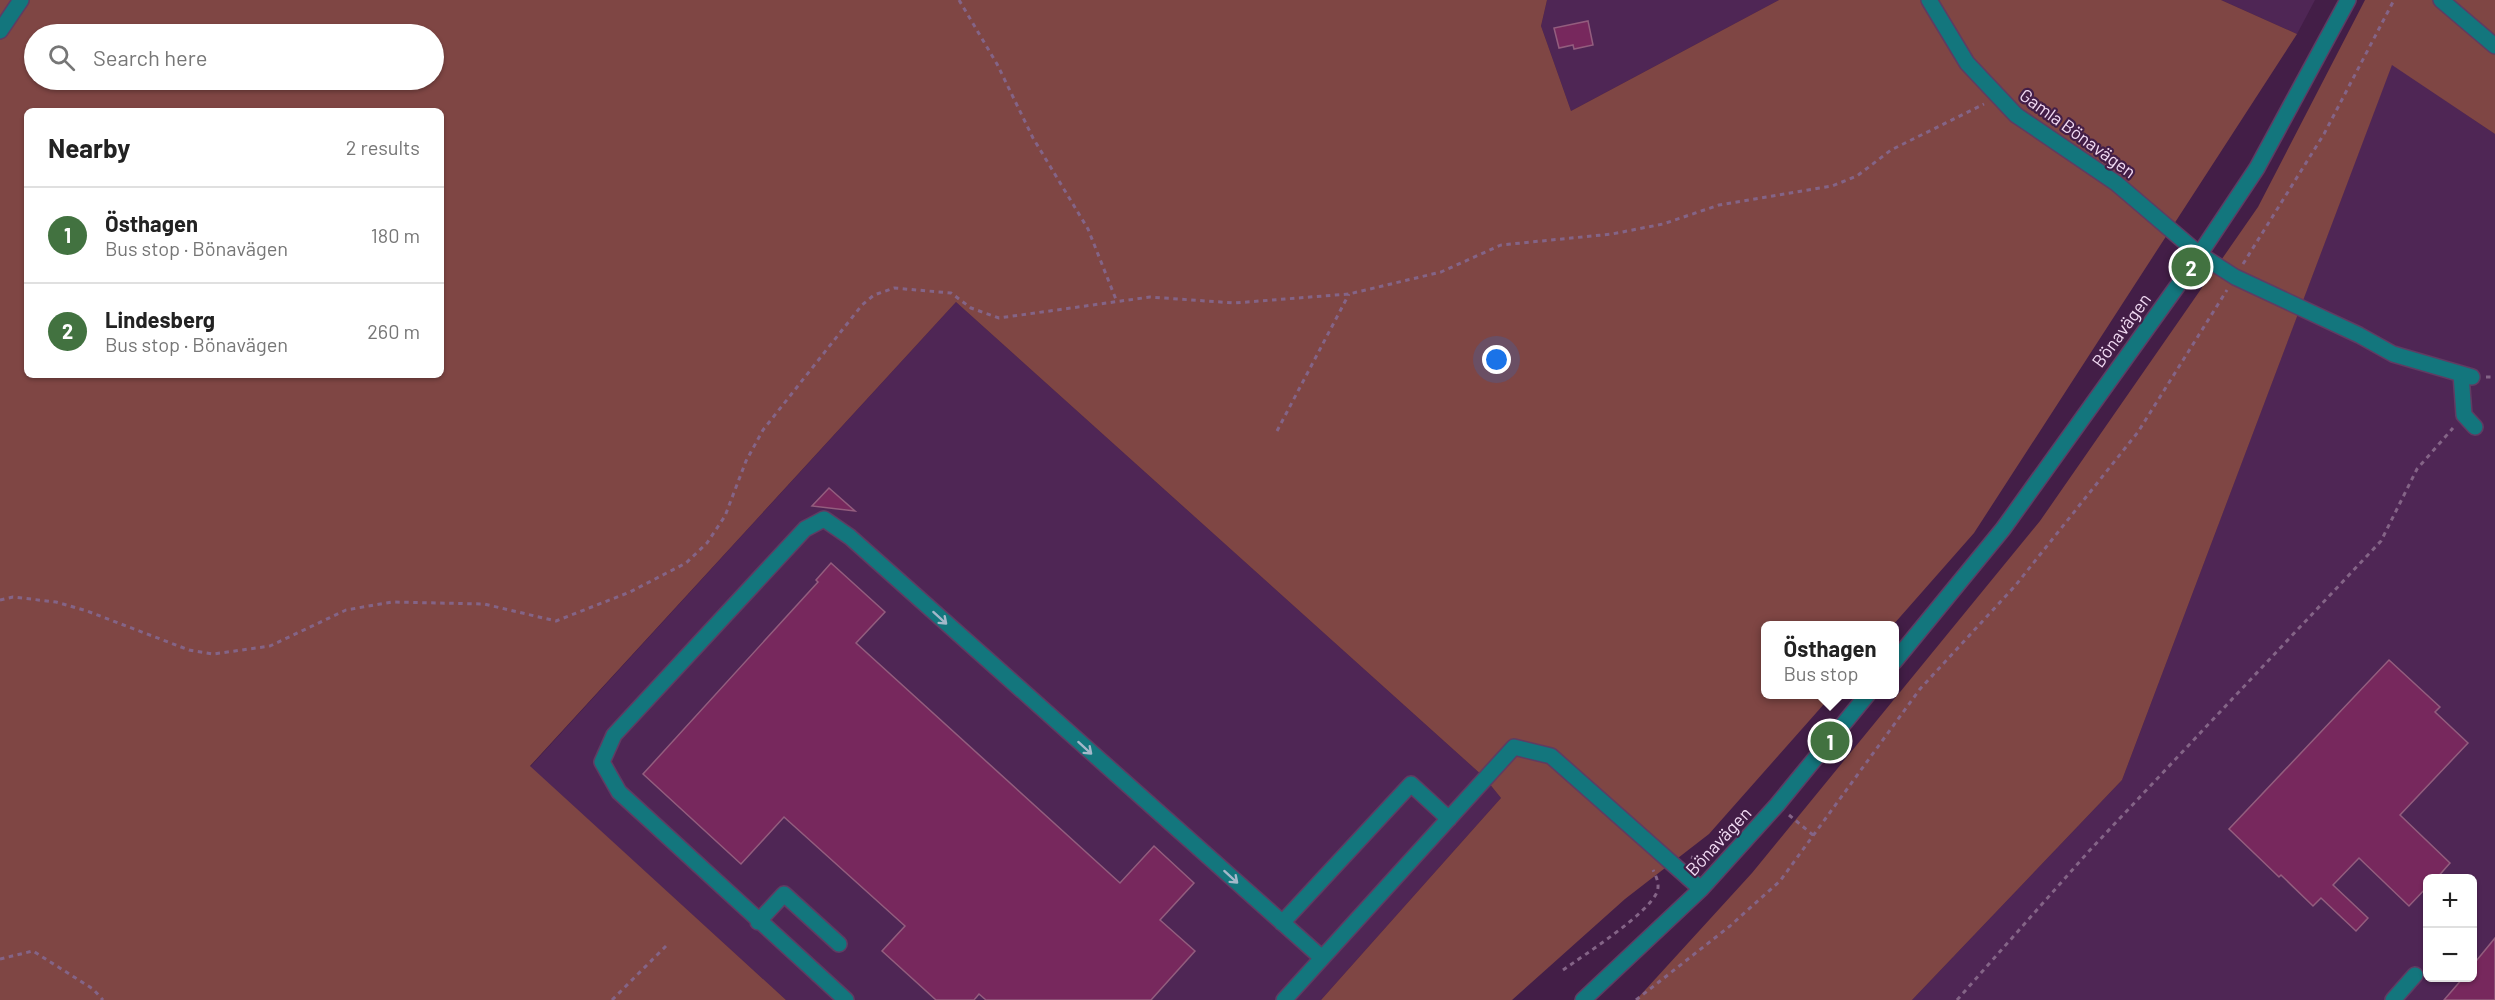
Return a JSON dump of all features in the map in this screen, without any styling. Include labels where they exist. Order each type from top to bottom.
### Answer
[{"type":"street","points":[[0,31],[21,0]]},
{"type":"street","name":"Gamla Bönavägen","points":[[1929,0],[1967,63],[2016,115],[2116,183],[2199,254],[2235,277],[2360,335],[2393,354],[2466,376],[2464,415]]},
{"type":"street","name":"Bönavägen","points":[[1899,656],[2003,529],[2199,254],[2257,168],[2348,0]]},
{"type":"street","points":[[2441,0],[2495,46]]},
{"type":"street","points":[[2464,415],[2475,427]]},
{"type":"street","points":[[846,1000],[758,922],[619,792],[602,762],[614,735],[805,529],[824,519],[850,537],[1322,958]]},
{"type":"street","name":"Bönavägen","points":[[1583,1000],[1701,889],[1777,805],[1864,699]]},
{"type":"street","points":[[1284,1000],[1514,747],[1551,756],[1701,889]]},
{"type":"street","points":[[1282,923],[1411,784],[1449,819]]},
{"type":"street","points":[[758,922],[784,894],[839,944]]},
{"type":"street","points":[[2393,1000],[2415,975]]},
{"type":"path","points":[[959,0],[997,64],[1033,138],[1088,229],[1118,302]]},
{"type":"path","points":[[1636,1000],[1730,926],[1780,881],[1920,689],[2015,586],[2138,432],[2324,134],[2394,0]]},
{"type":"path","points":[[0,600],[13,597],[56,602],[87,611],[189,650],[213,654],[270,646],[346,610],[392,602],[484,604],[556,621],[630,592],[686,563],[707,543],[725,516],[746,461],[763,430],[862,305],[874,296],[894,288],[951,293],[971,308],[999,318],[1150,297],[1234,303],[1348,294],[1441,272],[1501,245],[1612,234],[1663,224],[1719,205],[1832,186],[1857,176],[1891,150],[1972,111],[1997,95]]},
{"type":"path","points":[[1277,431],[1348,294]]},
{"type":"path","points":[[1957,1000],[2090,850],[2381,541],[2417,469],[2464,415]]},
{"type":"path","points":[[1777,805],[1813,835]]},
{"type":"path","points":[[1688,856],[1697,859],[1709,854],[1717,846]]},
{"type":"path","points":[[1563,970],[1640,913],[1657,892],[1658,878],[1650,866]]},
{"type":"path","points":[[612,1000],[666,946]]},
{"type":"path","points":[[0,959],[33,951],[93,989],[103,1000]]},
{"type":"shaded area","points":[[0,0],[1547,0],[1541,26],[1571,111],[1779,0],[2221,0],[2297,34],[1974,533],[1897,621],[1761,621],[1761,699],[1828,699],[1709,834],[1625,899],[1512,1000],[1321,1000],[1501,798],[1484,777],[956,302],[530,766],[786,1000],[0,1000]]},
{"type":"shaded area","points":[[1547,0],[1779,0],[1571,111],[1541,26]]},
{"type":"shaded area","points":[[2221,0],[2315,0],[2297,34]]},
{"type":"shaded area","points":[[2365,0],[2495,0],[2495,134],[2392,65],[2122,780],[1912,1000],[1636,1000],[1752,873],[1894,699],[1899,699],[1899,693],[2040,521],[2258,207]]},
{"type":"shaded area","points":[[2392,64],[2495,134],[2495,1000],[1912,1000],[2122,780]]},
{"type":"shaded area","points":[[956,302],[1484,777],[1501,798],[1321,1000],[786,1000],[530,767]]},
{"type":"building","points":[[1588,21],[1593,45],[1574,49],[1573,45],[1559,48],[1554,28]]},
{"type":"building","points":[[829,488],[855,511],[812,506]]},
{"type":"building","points":[[831,563],[885,612],[856,643],[1120,883],[1154,846],[1194,883],[1160,920],[1195,951],[1151,1000],[986,1000],[979,994],[974,1000],[936,1000],[882,951],[905,926],[784,817],[741,864],[643,774],[818,582],[816,580]]},
{"type":"building","points":[[2389,660],[2440,707],[2435,712],[2468,743],[2400,815],[2450,863],[2440,874],[2423,874],[2423,891],[2409,906],[2359,858],[2333,885],[2368,918],[2356,931],[2321,898],[2313,906],[2229,829]]},
{"type":"building","points":[[2495,938],[2495,1000],[2444,1000],[2460,982],[2477,982],[2477,960]]},
{"type":"place","name":"Lindesberg","points":[[2191,267]]},
{"type":"place","name":"Östhagen","points":[[1830,741]]}]
